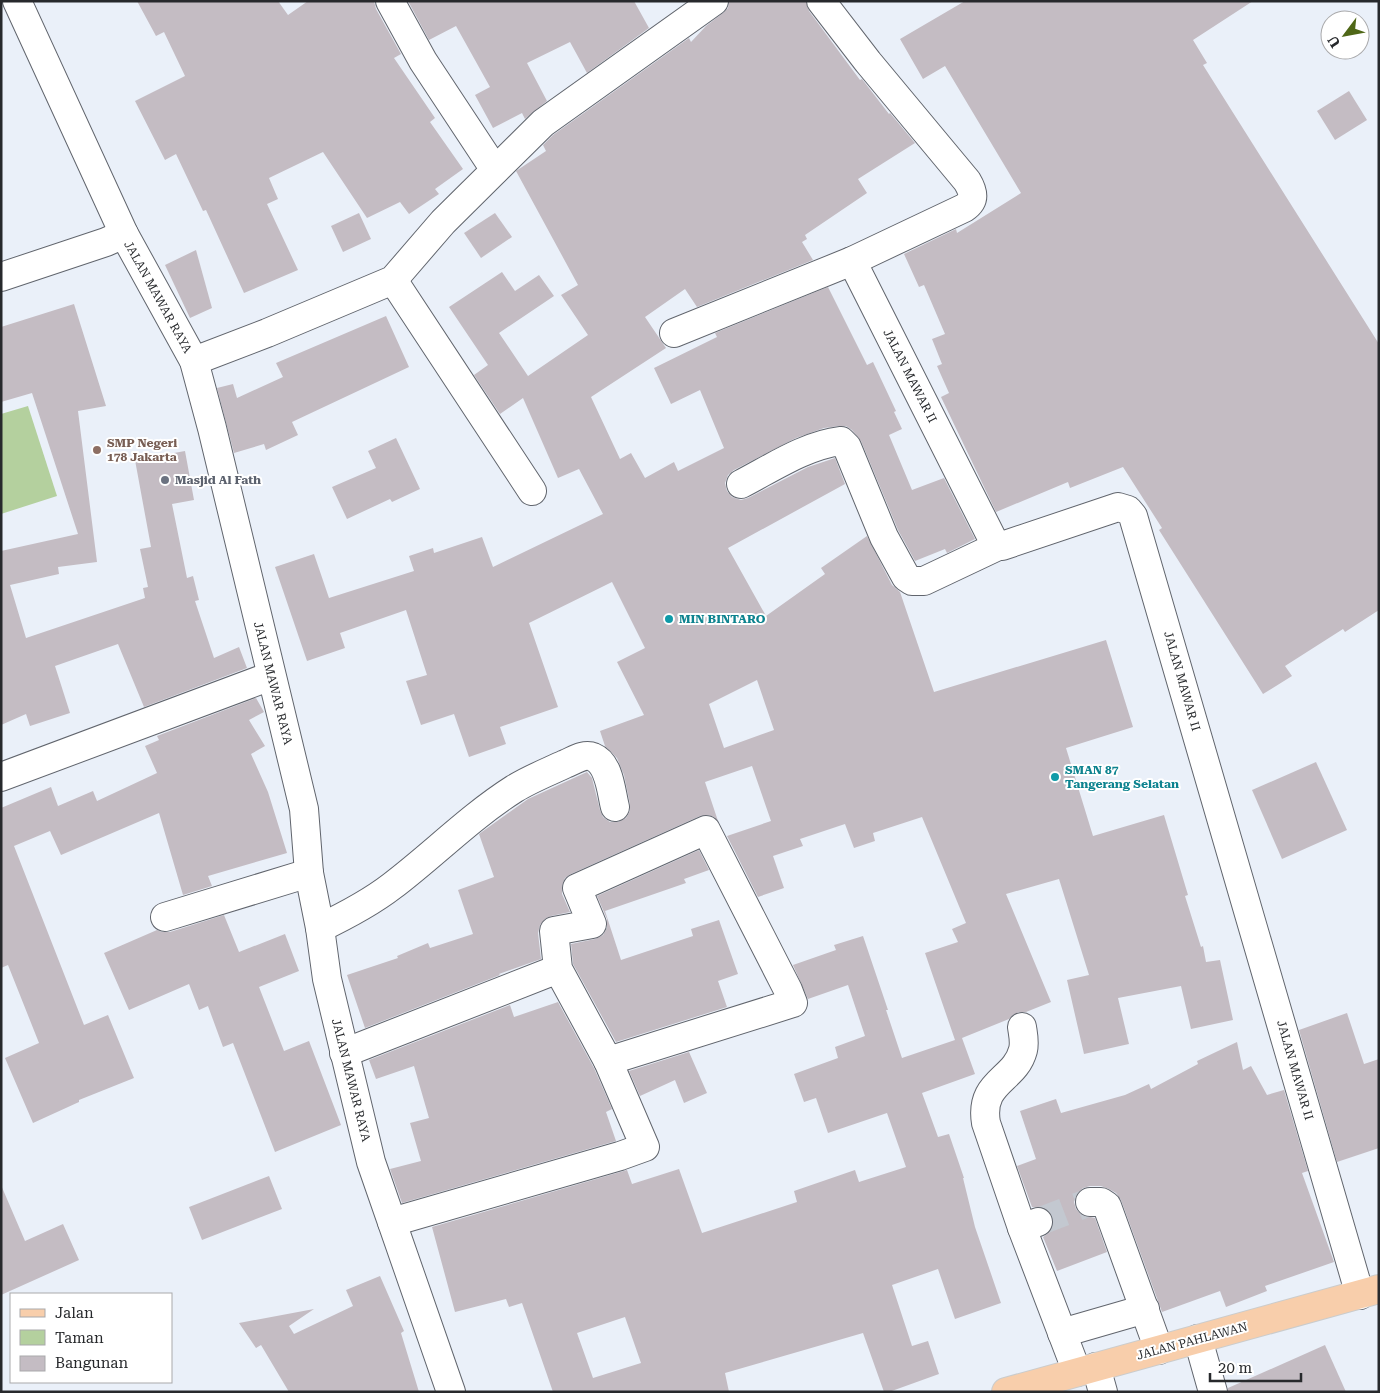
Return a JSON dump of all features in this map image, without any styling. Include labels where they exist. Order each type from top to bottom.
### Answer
[{"type":"main road","name":"JALAN PAHLAWAN","points":[[1006,1392],[1092,1377],[1158,1350],[1369,1292]]},
{"type":"street","name":"JALAN MAWAR RAYA","points":[[17,1],[124,234],[194,361],[212,428],[304,809],[309,873],[320,928],[327,979],[371,1162],[451,1392]]},
{"type":"street","points":[[390,1],[423,61],[495,170]]},
{"type":"street","points":[[194,361],[267,333],[393,280],[443,222],[543,124],[714,1]]},
{"type":"street","points":[[674,333],[852,261],[964,208],[971,202],[973,192],[967,180],[868,62],[821,1]]},
{"type":"street","points":[[1,277],[106,242],[124,234]]},
{"type":"street","name":"JALAN MAWAR II","points":[[852,261],[994,542],[998,546],[1118,507],[1128,510],[1135,520],[1369,1292]]},
{"type":"street","points":[[393,280],[532,491]]},
{"type":"street","points":[[741,484],[799,454],[828,443],[841,441],[847,447],[884,537],[906,578],[912,581],[924,580],[998,546]]},
{"type":"street","points":[[1,777],[271,676]]},
{"type":"street","points":[[320,928],[352,913],[391,886],[486,809],[515,789],[583,756],[591,756],[598,759],[606,770],[615,807]]},
{"type":"street","points":[[392,1222],[620,1156],[645,1147],[608,1061],[558,968],[554,931],[592,924],[577,888],[706,830],[793,1003],[608,1061]]},
{"type":"street","points":[[165,918],[309,873]]},
{"type":"street","points":[[344,1053],[558,968]]},
{"type":"street","points":[[1022,1026],[1024,1043],[1021,1057],[991,1091],[987,1098],[984,1114],[986,1123],[1030,1225],[1062,1334],[1092,1377]]},
{"type":"street","points":[[1090,1202],[1101,1202],[1107,1206],[1158,1350]]},
{"type":"street","points":[[1062,1334],[1145,1309]]},
{"type":"street","points":[[1198,1339],[1213,1392]]},
{"type":"green space","points":[[28,406],[57,496],[1,514],[1,414]]},
{"type":"building","points":[[137,1],[278,1],[288,15],[308,1],[374,1],[376,9],[401,54],[394,58],[435,118],[430,122],[463,169],[435,189],[439,194],[409,214],[400,202],[367,218],[323,152],[269,178],[278,199],[267,204],[298,270],[244,293],[206,210],[203,211],[176,154],[165,160],[135,101],[185,76],[164,32],[156,36]]},
{"type":"building","points":[[408,1],[634,1],[649,28],[587,73],[570,42],[527,63],[547,101],[525,119],[522,113],[493,128],[475,95],[490,87],[456,26],[429,40]]},
{"type":"building","points":[[729,1],[806,1],[809,11],[860,80],[862,79],[889,114],[915,143],[858,179],[867,193],[805,235],[807,239],[802,242],[813,260],[697,307],[685,289],[645,317],[666,348],[591,397],[620,459],[631,453],[645,478],[674,462],[678,471],[724,448],[700,390],[671,404],[654,368],[717,337],[715,333],[828,287],[867,365],[873,362],[896,411],[894,412],[902,429],[889,435],[912,490],[944,478],[975,539],[947,553],[945,549],[915,561],[898,530],[861,441],[852,430],[846,426],[839,426],[824,428],[796,438],[734,470],[728,475],[725,483],[727,491],[732,497],[741,500],[808,467],[835,458],[845,484],[728,548],[766,616],[825,574],[821,568],[867,536],[892,585],[900,592],[934,692],[1106,640],[1133,727],[1066,748],[1093,836],[1164,815],[1188,895],[1185,896],[1201,947],[1203,946],[1206,962],[1220,960],[1233,1020],[1191,1029],[1181,986],[1118,998],[1129,1044],[1084,1054],[1067,980],[1089,975],[1059,879],[1006,894],[1051,1002],[1026,1012],[1019,1012],[1009,1019],[962,1038],[975,1074],[922,1093],[938,1137],[949,1134],[964,1178],[975,1227],[1001,1303],[955,1319],[938,1269],[892,1285],[912,1346],[928,1341],[939,1374],[889,1392],[884,1392],[863,1333],[725,1373],[729,1392],[553,1392],[522,1303],[509,1307],[506,1299],[455,1312],[432,1227],[627,1170],[632,1184],[679,1169],[702,1233],[797,1202],[794,1191],[855,1170],[859,1182],[906,1167],[887,1113],[828,1133],[816,1098],[804,1102],[794,1074],[838,1058],[835,1047],[865,1036],[848,985],[808,999],[793,965],[836,950],[834,945],[863,936],[902,1058],[955,1040],[925,953],[958,942],[952,929],[966,923],[922,817],[873,833],[875,841],[854,848],[845,824],[800,839],[803,846],[773,856],[784,888],[758,897],[727,836],[771,821],[752,766],[705,782],[718,821],[708,815],[700,816],[565,878],[562,894],[570,912],[551,916],[540,925],[538,933],[541,959],[365,1028],[347,975],[398,958],[397,956],[428,943],[430,948],[473,934],[458,890],[494,877],[479,834],[528,799],[587,772],[592,778],[603,817],[610,822],[618,822],[626,818],[630,811],[630,804],[624,775],[617,758],[605,746],[600,731],[644,715],[617,662],[645,648],[612,582],[529,623],[558,707],[500,727],[506,744],[469,757],[454,714],[421,725],[406,681],[427,675],[406,610],[340,633],[345,648],[307,661],[275,567],[314,554],[329,598],[414,571],[409,556],[433,548],[434,553],[482,537],[493,567],[603,514],[579,469],[558,478],[523,398],[500,414],[474,375],[488,365],[449,307],[502,272],[515,291],[539,275],[554,296],[499,333],[528,376],[588,335],[561,295],[578,285],[516,171],[546,151],[543,145],[553,135],[689,38],[691,42],[706,26],[728,8]],"holes":[[[757,680],[774,730],[724,748],[709,704]],[[625,1317],[641,1363],[593,1378],[577,1333]]]},
{"type":"building","points":[[965,1],[1253,1],[1193,40],[1207,63],[1203,65],[1379,344],[1379,610],[1345,632],[1343,629],[1285,666],[1292,676],[1263,694],[1159,530],[1162,528],[1123,467],[1070,488],[1068,482],[996,512],[941,397],[949,393],[937,366],[942,364],[932,339],[945,334],[924,285],[919,287],[904,254],[956,229],[957,233],[1021,193],[945,66],[923,79],[900,39]]},
{"type":"building","points":[[1349,91],[1367,120],[1335,140],[1317,111]]},
{"type":"building","points":[[359,213],[371,239],[343,252],[331,226]]},
{"type":"building","points":[[495,213],[512,237],[481,258],[464,233]]},
{"type":"building","points":[[196,250],[212,308],[190,318],[165,265]]},
{"type":"building","points":[[74,304],[106,406],[78,411],[97,562],[58,567],[59,574],[10,585],[26,638],[145,598],[143,588],[148,587],[140,549],[151,547],[135,460],[185,451],[194,500],[172,504],[187,578],[193,576],[199,600],[195,601],[214,658],[239,647],[247,668],[144,707],[118,644],[55,666],[70,713],[30,726],[26,714],[1,725],[1,551],[78,534],[32,393],[1,402],[1,327]]},
{"type":"building","points":[[386,316],[409,367],[292,422],[298,435],[266,450],[264,444],[234,453],[217,388],[233,384],[237,398],[283,377],[276,363]]},
{"type":"building","points":[[396,438],[420,489],[392,502],[390,499],[347,519],[332,487],[376,468],[368,451]]},
{"type":"building","points":[[256,698],[264,712],[249,720],[265,746],[251,754],[268,792],[287,853],[208,876],[212,886],[183,895],[159,813],[61,855],[50,831],[14,846],[84,1025],[108,1015],[134,1078],[79,1100],[79,1102],[33,1123],[5,1058],[39,1043],[8,965],[1,968],[1,808],[51,787],[58,806],[93,791],[97,801],[157,773],[145,746],[159,740],[157,736]]},
{"type":"building","points":[[1316,762],[1347,830],[1282,859],[1252,790]]},
{"type":"building","points":[[699,850],[709,870],[684,879],[686,883],[605,911],[621,960],[693,936],[691,929],[719,920],[738,974],[718,981],[727,1007],[616,1042],[573,964],[571,944],[595,939],[603,935],[607,928],[607,919],[597,896]]},
{"type":"building","points":[[224,915],[239,952],[285,934],[299,971],[259,987],[284,1051],[309,1041],[341,1125],[275,1152],[233,1043],[223,1047],[208,1006],[199,1010],[189,984],[129,1010],[104,953],[157,930],[170,932]]},
{"type":"building","points":[[558,1002],[594,1068],[612,1109],[606,1112],[616,1141],[402,1203],[390,1169],[421,1161],[410,1123],[429,1118],[414,1066],[376,1079],[369,1060],[510,1005],[514,1017]]},
{"type":"building","points":[[1347,1013],[1364,1064],[1379,1059],[1379,1148],[1337,1162],[1299,1030]]},
{"type":"building","points":[[1237,1042],[1243,1070],[1251,1066],[1267,1095],[1284,1090],[1308,1171],[1302,1173],[1334,1262],[1265,1286],[1267,1291],[1226,1307],[1220,1291],[1162,1312],[1121,1200],[1116,1193],[1109,1189],[1101,1186],[1090,1186],[1083,1188],[1077,1194],[1074,1202],[1076,1209],[1082,1215],[1095,1218],[1107,1252],[1057,1271],[1043,1237],[1050,1232],[1053,1225],[1053,1217],[1048,1210],[1032,1207],[1017,1166],[1036,1159],[1020,1111],[1056,1099],[1061,1113],[1125,1095],[1149,1084],[1151,1089],[1198,1064],[1197,1061]]},
{"type":"building","points":[[689,1052],[707,1093],[684,1103],[675,1080],[640,1096],[629,1071]]},
{"type":"building","points":[[269,1176],[282,1209],[202,1240],[189,1207]]},
{"type":"building","points":[[1,1185],[25,1241],[63,1224],[79,1260],[1,1295]]},
{"type":"building","points":[[380,1276],[404,1331],[401,1333],[419,1392],[289,1392],[261,1345],[256,1348],[239,1323],[314,1309],[289,1326],[294,1334],[353,1306],[346,1290]]},
{"type":"building","points":[[1325,1345],[1346,1392],[1228,1392],[1228,1388]]},
{"type":"tunnel","points":[[1038,1222],[1090,1202]]},
{"type":"place","name":"SMP Negeri 178 Jakarta","points":[[97,450]]},
{"type":"place","name":"Masjid Al Fath","points":[[165,480]]},
{"type":"place","name":"MIN BINTARO","points":[[669,619]]},
{"type":"place","name":"SMAN 87 Tangerang Selatan","points":[[1055,777]]}]
